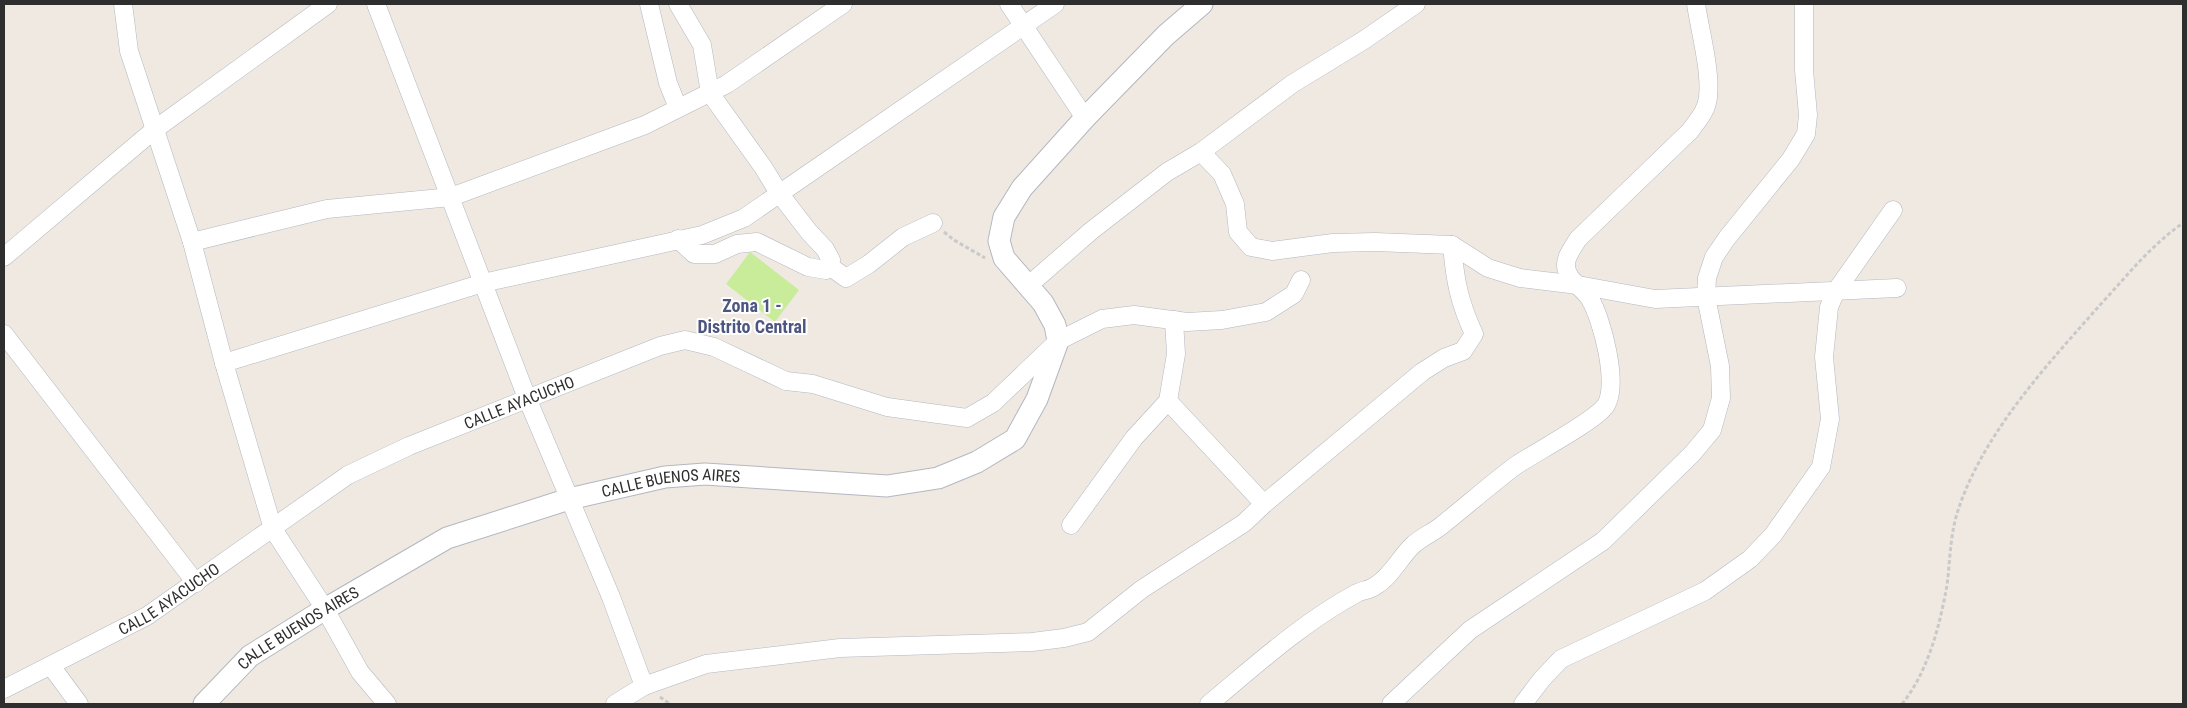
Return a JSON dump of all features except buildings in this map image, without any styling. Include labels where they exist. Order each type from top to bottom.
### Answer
[{"type":"street","points":[[123,4],[129,50],[192,242],[224,363],[273,529],[325,609],[360,672],[387,704]]},
{"type":"street","points":[[4,257],[154,130],[328,4]]},
{"type":"street","points":[[376,4],[527,398],[611,597],[644,686]]},
{"type":"street","points":[[649,4],[668,83],[678,108]]},
{"type":"street","points":[[678,4],[702,45],[710,93],[763,167],[779,193],[809,232],[825,249],[830,260],[826,270],[808,267],[757,242],[737,244],[715,254],[694,254],[678,240]]},
{"type":"street","points":[[192,242],[327,210],[451,197],[645,125],[710,93],[727,84],[843,4]]},
{"type":"street","points":[[1009,4],[1085,118]]},
{"type":"street","points":[[224,363],[483,283],[678,240],[702,234],[744,218],[1055,4]]},
{"type":"street","points":[[1058,341],[1055,326],[1044,303],[1004,258],[999,241],[1004,217],[1022,188],[1085,118],[1166,35],[1202,4]]},
{"type":"street","points":[[1029,285],[1091,231],[1167,172],[1201,152],[1292,84],[1364,40],[1416,4]]},
{"type":"street","points":[[1209,704],[1284,641],[1358,592],[1375,587],[1389,575],[1414,544],[1439,527],[1516,466],[1592,417],[1606,405],[1610,388],[1607,350],[1598,313],[1589,296],[1570,277],[1566,265],[1569,254],[1578,238],[1690,131],[1703,114],[1708,98],[1707,76],[1696,4]]},
{"type":"street","points":[[1391,704],[1470,630],[1603,541],[1692,454],[1712,430],[1722,398],[1720,366],[1706,297],[1707,278],[1714,257],[1727,238],[1791,159],[1806,134],[1808,115],[1804,70],[1804,4]]},
{"type":"street","points":[[1201,152],[1222,174],[1235,204],[1238,232],[1251,247],[1272,251],[1333,243],[1375,242],[1452,245],[1488,268],[1520,278],[1578,285],[1654,299],[1898,288]]},
{"type":"street","points":[[1523,704],[1542,679],[1561,659],[1705,591],[1750,559],[1773,535],[1821,467],[1830,419],[1824,357],[1829,308],[1836,291],[1893,210]]},
{"type":"street","points":[[828,265],[846,278],[869,264],[904,237],[933,223]]},
{"type":"street","points":[[615,704],[644,686],[678,672],[706,664],[840,648],[1032,642],[1064,638],[1088,632],[1142,588],[1244,523],[1264,504],[1422,372],[1444,358],[1463,351],[1474,334],[1463,310],[1456,285],[1452,245]]},
{"type":"street","name":"CALLE AYACUCHO","points":[[4,689],[147,616],[348,475],[408,446],[660,346],[685,340],[714,347],[786,380],[813,384],[887,406],[967,418],[993,403],[1058,341],[1102,320],[1134,314],[1187,322],[1222,320],[1266,312],[1294,294],[1301,280]]},
{"type":"street","points":[[1071,525],[1134,438],[1168,401],[1176,354],[1174,320]]},
{"type":"street","points":[[4,334],[196,583]]},
{"type":"street","name":"CALLE BUENOS AIRES","points":[[204,704],[250,656],[325,609],[447,538],[569,499],[665,477],[705,474],[887,486],[938,478],[977,462],[1015,439],[1037,398],[1058,341]]},
{"type":"street","points":[[1168,401],[1264,504]]},
{"type":"street","points":[[51,666],[79,704]]},
{"type":"path","points":[[1902,704],[1924,668],[1940,614],[1956,518],[1966,490],[1983,454],[2002,423],[2082,325],[2161,238],[2183,222]]},
{"type":"path","points":[[933,223],[954,240],[992,262],[1004,258]]},
{"type":"green space","points":[[750,252],[799,290],[775,322],[726,284]]},
{"type":"district","name":"Zona 1 - Distrito Central","points":[[752,316]]}]
